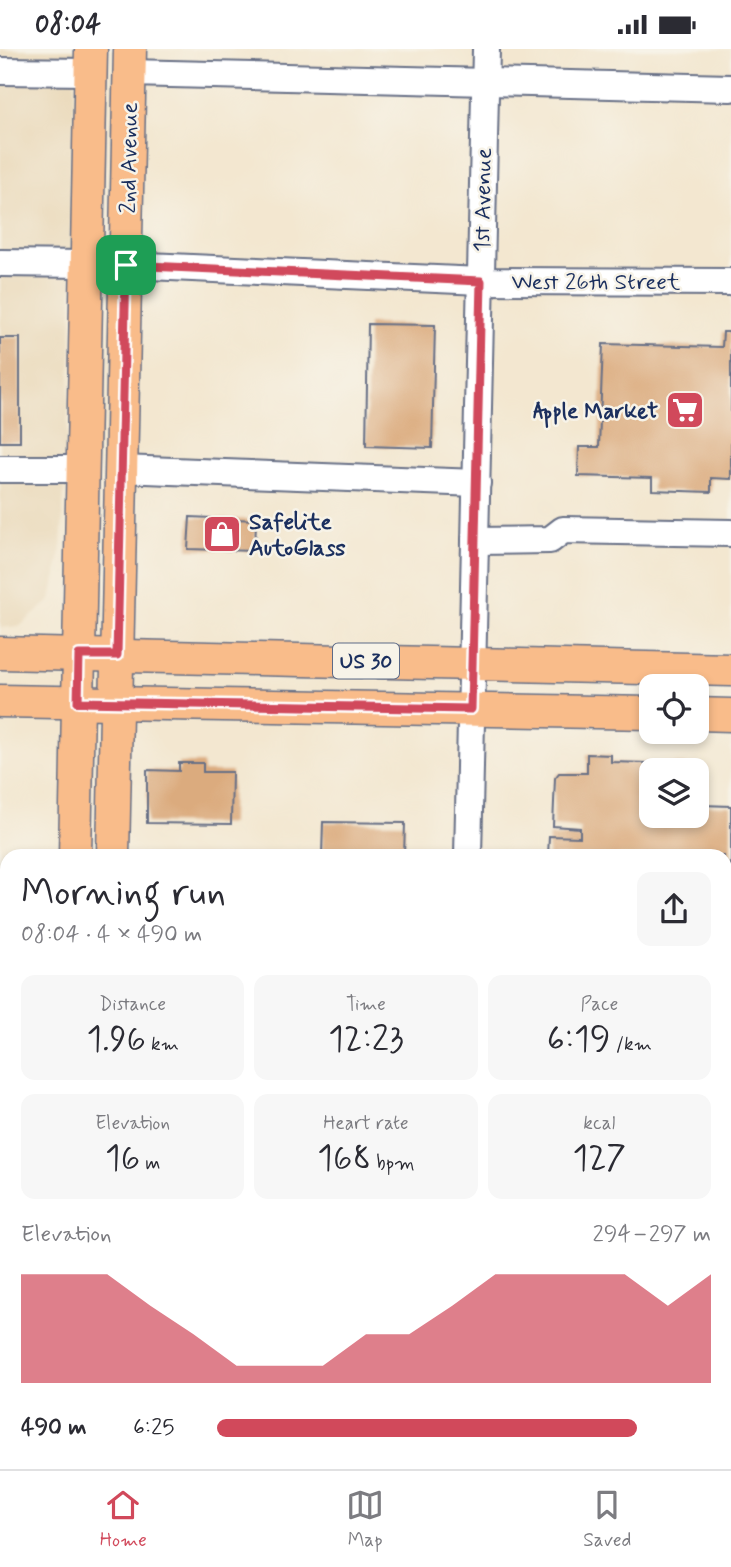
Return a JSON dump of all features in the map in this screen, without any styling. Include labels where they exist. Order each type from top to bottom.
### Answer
[{"type":"main road","name":"2nd Avenue","points":[[75,849],[90,61]]},
{"type":"main road","name":"2nd Avenue","points":[[113,849],[130,61]]},
{"type":"main road","name":"US 30","points":[[0,653],[731,670]]},
{"type":"main road","name":"US 30","points":[[0,701],[639,713]]},
{"type":"main road","points":[[709,714],[731,715]]},
{"type":"street","name":"1st Avenue","points":[[468,849],[486,49]]},
{"type":"street","points":[[0,71],[90,61]]},
{"type":"street","points":[[130,61],[484,83],[731,88]]},
{"type":"street","points":[[0,263],[86,264]]},
{"type":"street","name":"West 26th Street","points":[[126,265],[481,281],[731,282]]},
{"type":"street","points":[[0,468],[82,468]]},
{"type":"street","points":[[121,468],[477,483]]},
{"type":"street","points":[[475,541],[550,540],[563,530],[731,533]]},
{"type":"shaded area","points":[[0,49],[75,49],[71,352],[61,549],[51,600],[20,626],[0,628]]},
{"type":"building","points":[[368,324],[435,325],[432,448],[366,446]]},
{"type":"building","points":[[723,332],[731,332],[731,479],[711,478],[711,492],[652,490],[652,478],[578,476],[579,447],[599,447],[603,344],[722,347]]},
{"type":"building","points":[[0,338],[20,338],[20,442],[0,442]]},
{"type":"building","name":"Safelite AutoGlass","points":[[190,517],[256,520],[255,551],[188,549]]},
{"type":"building","points":[[587,754],[611,755],[611,762],[639,763],[639,828],[709,828],[709,805],[731,806],[731,849],[548,849],[549,836],[580,837],[580,828],[553,826],[555,778],[559,773],[587,773]]},
{"type":"building","points":[[179,763],[203,763],[203,772],[232,772],[231,824],[147,823],[147,770],[179,771]]},
{"type":"building","points":[[323,822],[405,823],[404,849],[322,849]]},
{"type":"place","name":"Apple Market","points":[[685,410]]},
{"type":"place","name":"Safelite AutoGlass","points":[[222,534]]},
{"type":"route","points":[[126,265],[481,281],[471,709],[78,702],[79,655],[117,655],[126,265]]}]
